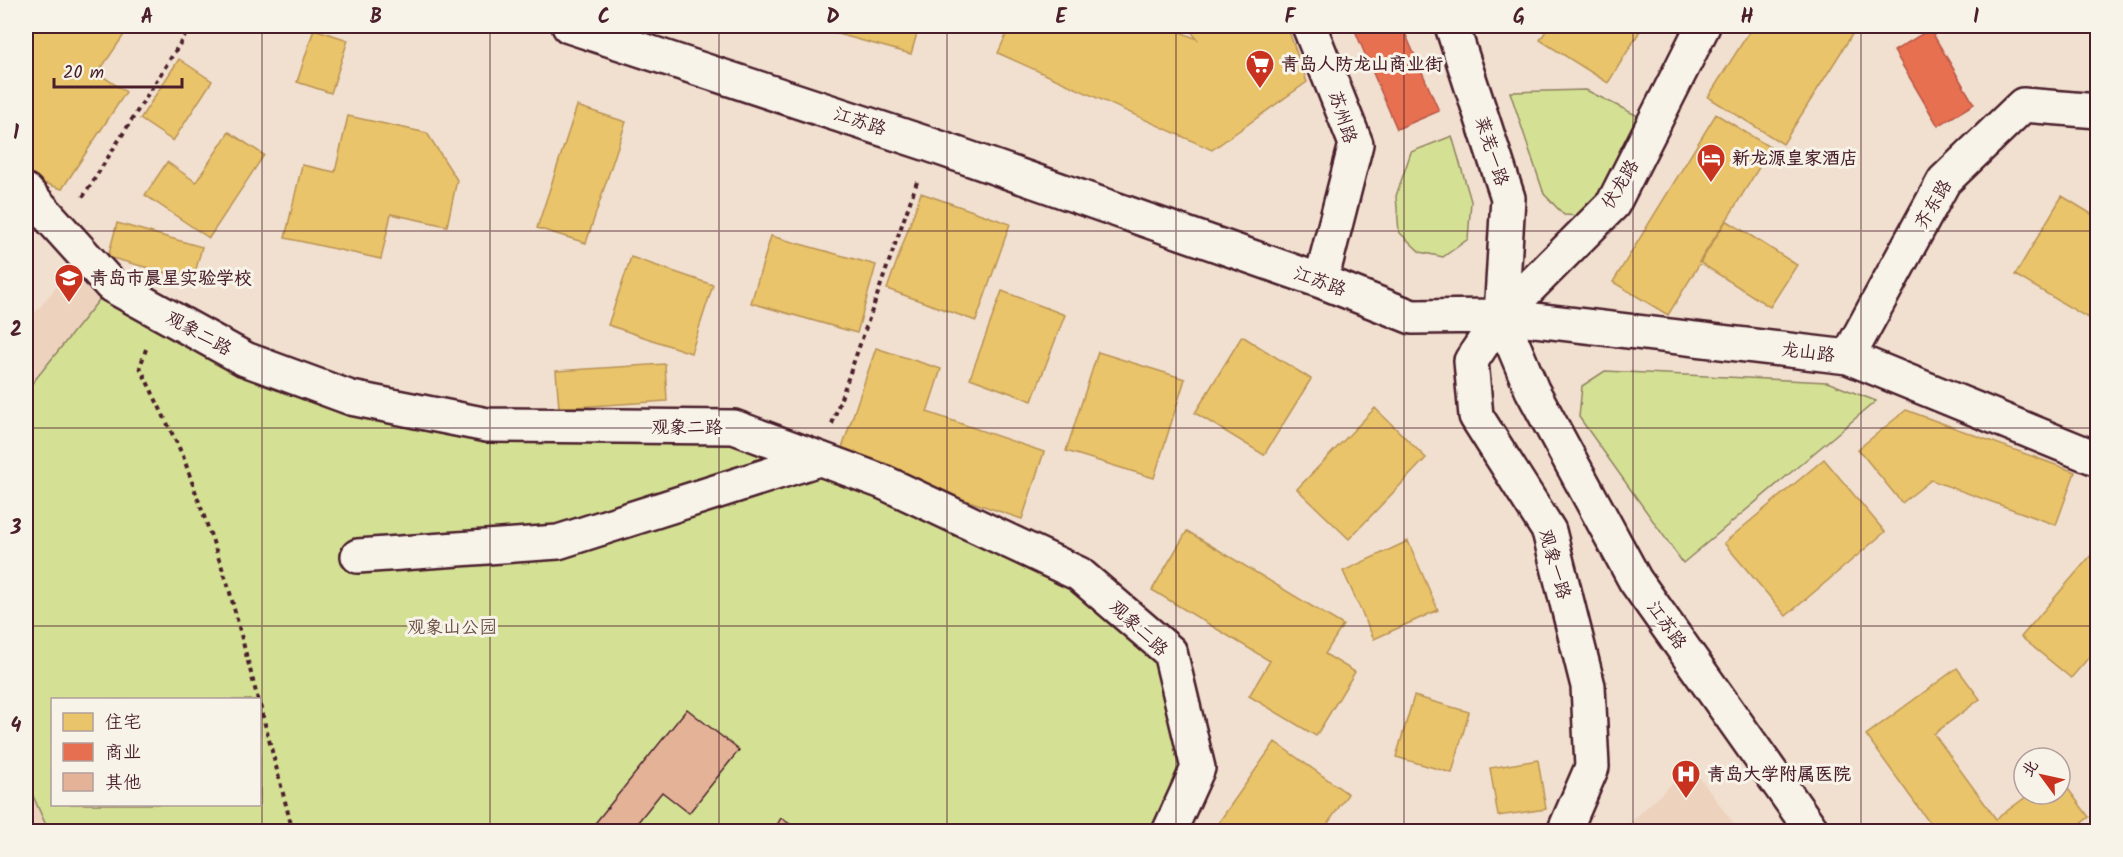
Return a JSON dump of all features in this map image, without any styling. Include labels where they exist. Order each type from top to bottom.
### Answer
[{"type":"street","name":"江苏路","points":[[569,26],[931,145],[1321,281],[1412,317],[1500,316],[1532,390],[1635,580],[1813,831]]},
{"type":"street","name":"苏州路","points":[[1309,26],[1356,144],[1321,281]]},
{"type":"street","name":"莱芜一路","points":[[1452,26],[1508,198],[1500,316]]},
{"type":"street","name":"伏龙路","points":[[1500,316],[1613,204],[1703,26]]},
{"type":"street","name":"齐东路","points":[[1848,357],[1944,181],[2023,105],[2097,111]]},
{"type":"street","name":"观象二路","points":[[26,190],[111,285],[245,359],[351,398],[487,425],[734,427],[883,482],[1079,574],[1170,652],[1198,768],[1169,831]]},
{"type":"street","name":"龙山路","points":[[1500,316],[1848,357],[2097,459]]},
{"type":"street","name":"观象一路","points":[[1500,316],[1471,361],[1476,416],[1549,531],[1588,686],[1592,767],[1564,831]]},
{"type":"street","points":[[358,556],[558,542],[819,459]]},
{"type":"path","points":[[63,230],[191,26]]},
{"type":"path","points":[[819,459],[931,145]]},
{"type":"path","points":[[159,312],[140,367],[183,456],[228,585],[258,698]]},
{"type":"path","points":[[261,709],[293,831]]},
{"type":"shaded area","name":"青岛市晨星实验学校","points":[[84,253],[111,285],[26,391],[26,324]]},
{"type":"shaded area","name":"青岛大学附属医院","points":[[1691,766],[1739,831],[1621,831]]},
{"type":"shaded area","points":[[26,780],[27,782],[49,831],[26,831]]},
{"type":"green space","points":[[1586,90],[1640,117],[1604,194],[1583,216],[1564,215],[1544,194],[1510,92]]},
{"type":"green space","points":[[1452,136],[1471,201],[1468,239],[1443,257],[1420,252],[1399,232],[1396,196],[1411,152]]},
{"type":"green space","name":"观象山公园","points":[[111,285],[245,359],[487,425],[734,427],[1079,574],[1170,652],[1198,768],[1169,832],[49,832],[26,780],[26,391]]},
{"type":"green space","points":[[1605,371],[1827,382],[1876,401],[1683,563],[1579,417],[1582,386]]},
{"type":"building: 住宅","points":[[26,26],[130,26],[98,73],[126,92],[62,189],[26,177]]},
{"type":"building: 住宅","points":[[812,26],[919,26],[911,54]]},
{"type":"building: 住宅","points":[[1010,26],[1166,26],[1197,39],[1187,26],[1287,26],[1307,82],[1212,150],[998,53]]},
{"type":"building: 住宅","points":[[1549,26],[1643,26],[1608,83],[1540,40]]},
{"type":"building: 住宅","points":[[1753,26],[1848,26],[1855,30],[1783,144],[1708,97]]},
{"type":"building: 住宅","points":[[314,29],[348,40],[331,93],[297,82]]},
{"type":"building: 住宅","points":[[179,59],[212,81],[173,141],[140,119]]},
{"type":"building: 住宅","points":[[577,106],[626,122],[586,243],[537,228]]},
{"type":"building: 住宅","name":"新龙源皇家酒店","points":[[1716,114],[1771,148],[1668,315],[1613,282]]},
{"type":"building: 住宅","points":[[348,116],[427,133],[457,180],[447,226],[391,214],[381,259],[285,238],[302,165],[335,172]]},
{"type":"building: 住宅","points":[[229,132],[264,155],[209,238],[145,195],[167,162],[196,182]]},
{"type":"building: 住宅","points":[[921,193],[1010,224],[976,321],[887,289]]},
{"type":"building: 住宅","points":[[2062,196],[2098,218],[2098,324],[2015,275]]},
{"type":"building: 住宅","name":"新龙源皇家酒店","points":[[1726,220],[1797,265],[1770,307],[1699,262]]},
{"type":"building: 住宅","points":[[117,223],[202,247],[193,280],[108,257]]},
{"type":"building: 住宅","points":[[771,236],[876,265],[857,333],[751,303]]},
{"type":"building: 住宅","points":[[631,257],[713,285],[691,353],[608,325]]},
{"type":"building: 住宅","points":[[1002,291],[1065,315],[1032,401],[970,378]]},
{"type":"building: 住宅","points":[[1242,336],[1311,379],[1264,455],[1195,413]]},
{"type":"building: 住宅","points":[[876,348],[941,369],[927,412],[1044,452],[1022,519],[839,457]]},
{"type":"building: 住宅","points":[[1098,352],[1185,379],[1154,478],[1066,451]]},
{"type":"building: 住宅","points":[[665,364],[667,401],[559,408],[556,371]]},
{"type":"building: 住宅","points":[[1375,408],[1426,458],[1349,539],[1297,489]]},
{"type":"building: 住宅","points":[[1906,410],[2075,472],[2056,525],[1931,480],[1902,503],[1858,449]]},
{"type":"building: 住宅","points":[[1824,459],[1885,532],[1786,616],[1724,543]]},
{"type":"building: 住宅","points":[[1187,531],[1343,625],[1325,654],[1355,672],[1316,736],[1249,696],[1270,661],[1152,590]]},
{"type":"building: 住宅","points":[[1408,541],[1438,610],[1374,639],[1343,571]]},
{"type":"building: 住宅","points":[[2098,547],[2098,647],[2071,678],[2021,637]]},
{"type":"building: 住宅","points":[[1957,668],[1980,699],[1934,734],[1996,819],[2014,806],[2072,806],[2072,794],[2089,817],[2070,832],[1936,832],[1866,735]]},
{"type":"building: 住宅","points":[[1414,696],[1469,712],[1452,773],[1396,757]]},
{"type":"building: 住宅","points":[[1275,742],[1348,794],[1322,832],[1212,832]]},
{"type":"building: 住宅","points":[[1538,760],[1546,809],[1498,816],[1490,768]]},
{"type":"building: 商业","points":[[1353,26],[1402,26],[1439,111],[1397,129]]},
{"type":"building: 商业","points":[[1930,29],[1974,104],[1938,126],[1894,51]]},
{"type":"building: 其他","points":[[687,709],[739,750],[689,813],[662,792],[630,832],[588,832]]},
{"type":"building: 其他","points":[[781,818],[802,832],[773,832]]},
{"type":"place","name":"青岛人防龙山商业街","points":[[1260,90]]},
{"type":"place","name":"新龙源皇家酒店","points":[[1711,184]]},
{"type":"place","name":"青岛市晨星实验学校","points":[[69,304]]},
{"type":"place","name":"青岛大学附属医院","points":[[1686,800]]}]
